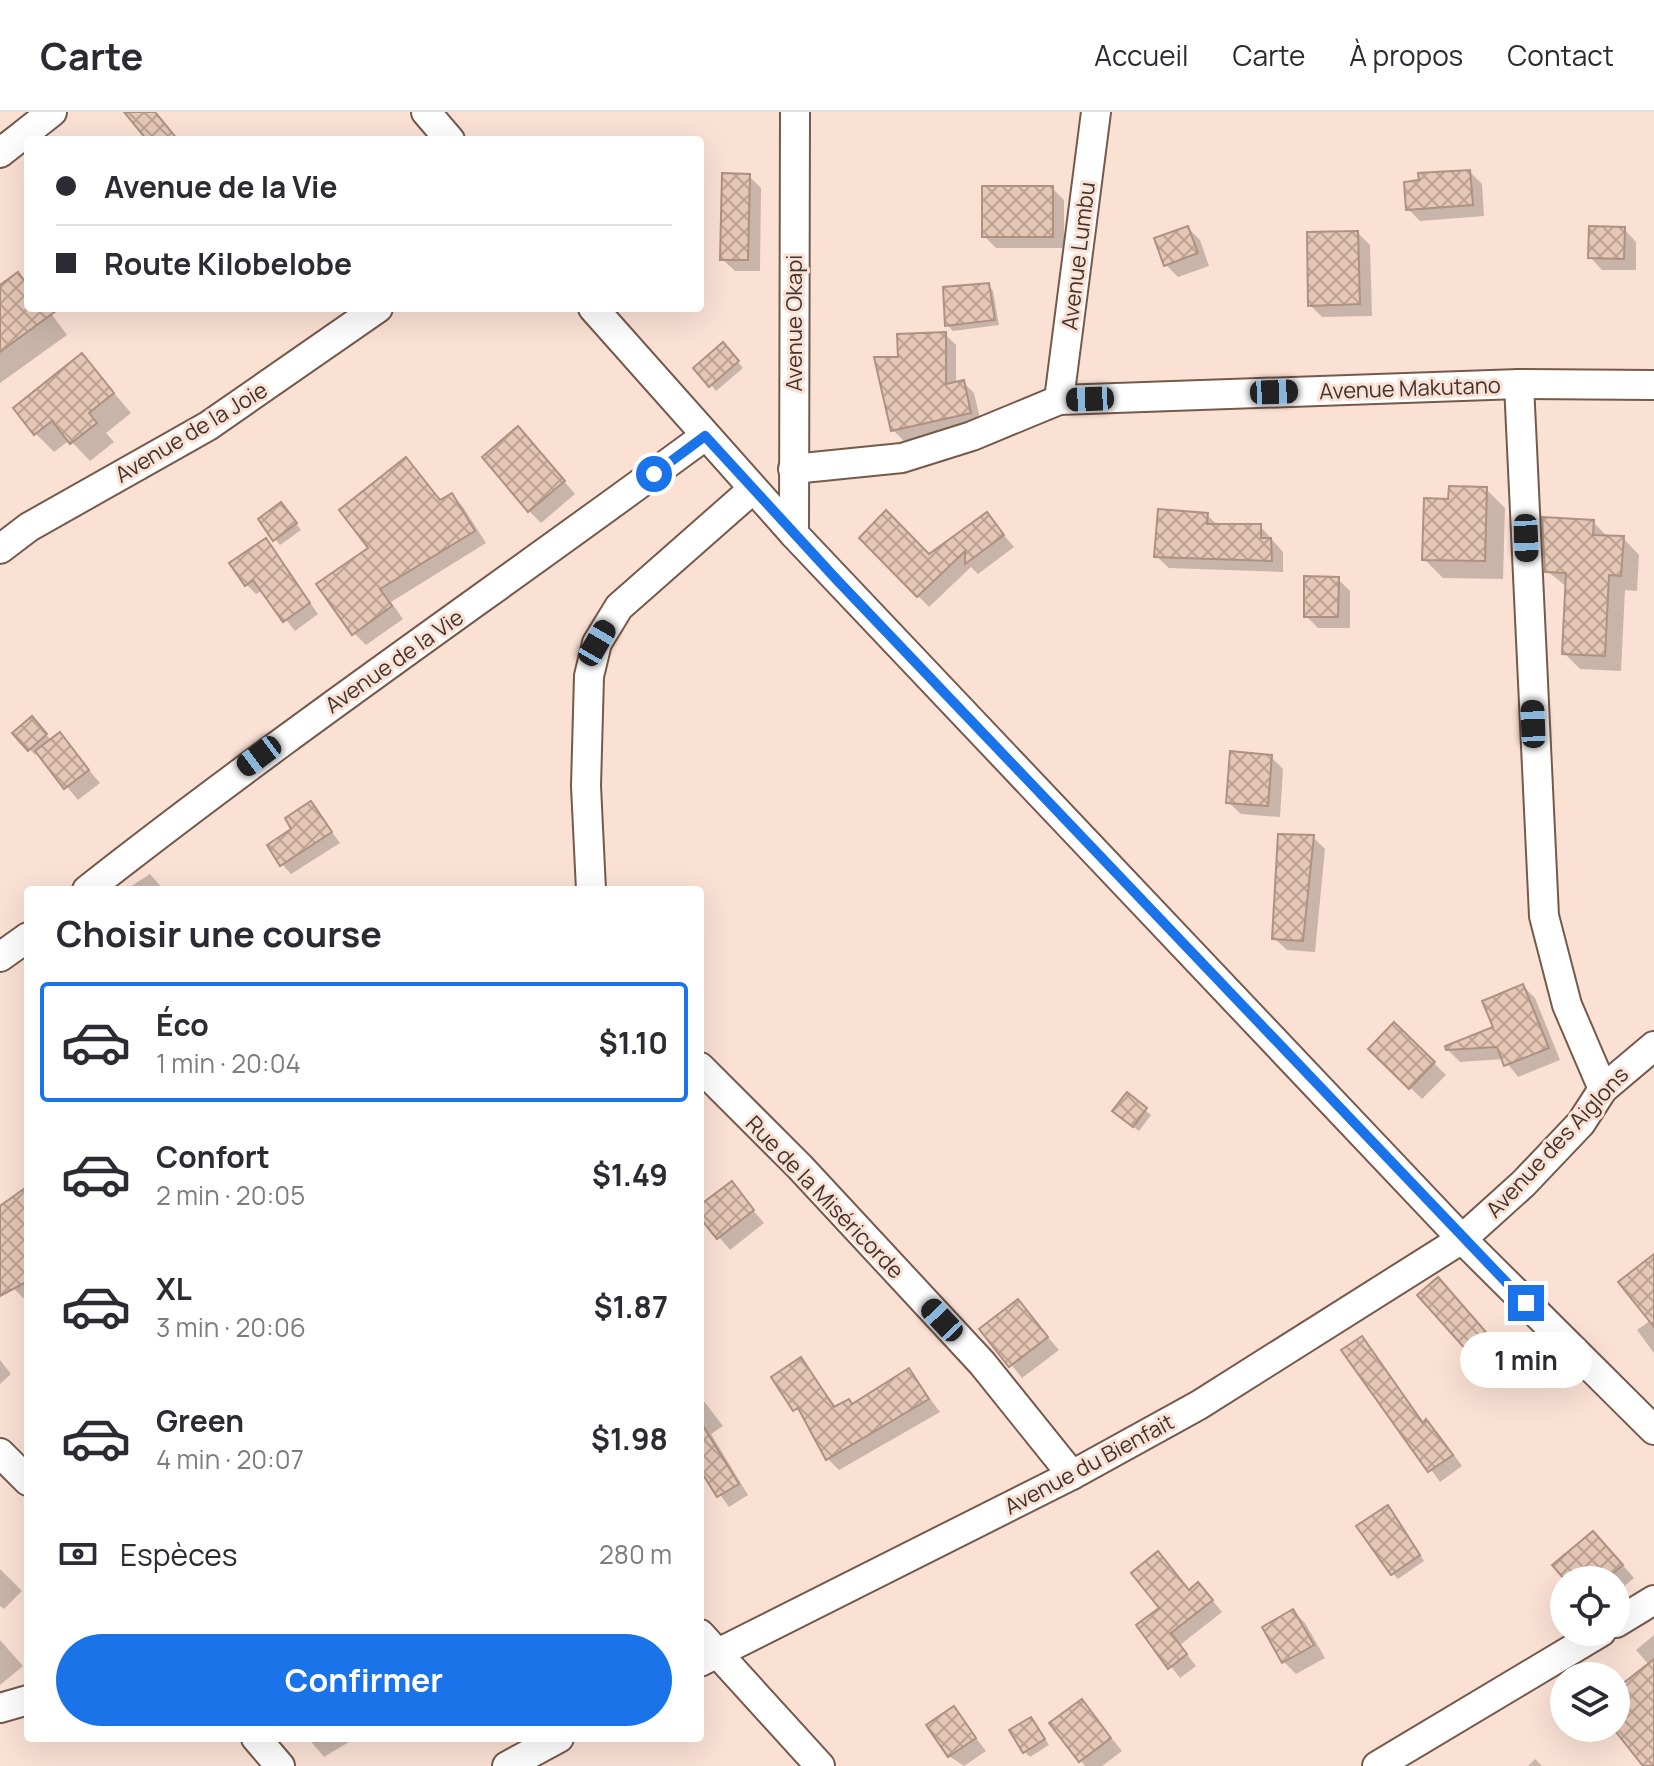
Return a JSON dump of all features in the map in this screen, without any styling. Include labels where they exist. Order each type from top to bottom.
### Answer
[{"type":"street","points":[[0,153],[52,112]]},
{"type":"street","points":[[426,112],[447,136]]},
{"type":"street","name":"Avenue Okapi","points":[[794,534],[795,112]]},
{"type":"street","name":"Avenue Lumbu","points":[[1059,400],[1096,112]]},
{"type":"street","name":"Avenue de la Joie","points":[[0,549],[29,527],[208,426],[372,312]]},
{"type":"street","points":[[596,312],[794,534],[1462,1239],[1654,1430]]},
{"type":"street","points":[[1519,384],[1544,916],[1567,1005],[1603,1089]]},
{"type":"street","name":"Avenue Makutano","points":[[793,469],[902,458],[972,436],[1059,400],[1519,384],[1654,385]]},
{"type":"street","name":"Avenue de la Vie","points":[[92,886],[259,756],[705,436]]},
{"type":"street","points":[[591,886],[586,786],[589,676],[597,643],[619,607],[753,489]]},
{"type":"street","name":"Avenue des Aiglons","points":[[1462,1239],[1523,1184],[1581,1123],[1603,1089],[1654,1046]]},
{"type":"street","name":"Rue de la Miséricorde","points":[[704,1071],[800,1167],[982,1363],[1072,1475]]},
{"type":"street","name":"Avenue du Bienfait","points":[[706,1649],[1072,1475],[1199,1405],[1462,1239]]},
{"type":"street","points":[[0,1453],[24,1477]]},
{"type":"street","points":[[1630,1615],[1654,1600]]},
{"type":"street","points":[[1377,1766],[1578,1646]]},
{"type":"street","points":[[706,1649],[820,1766]]},
{"type":"street","points":[[0,1708],[24,1701]]},
{"type":"street","points":[[259,1742],[280,1766]]},
{"type":"street","points":[[507,1766],[552,1742]]},
{"type":"building","points":[[124,112],[155,112],[175,136],[144,136]]},
{"type":"building","points":[[1470,170],[1473,205],[1406,210],[1404,182],[1419,180],[1418,173]]},
{"type":"building","points":[[722,173],[750,174],[748,260],[720,260]]},
{"type":"building","points":[[982,186],[1053,186],[1053,237],[982,237]]},
{"type":"building","points":[[1188,226],[1198,253],[1164,266],[1154,238]]},
{"type":"building","points":[[1589,226],[1625,227],[1624,259],[1588,258]]},
{"type":"building","points":[[1358,231],[1360,304],[1308,306],[1307,232]]},
{"type":"building","points":[[18,272],[24,280],[24,312],[55,312],[0,352],[0,285]]},
{"type":"building","points":[[989,283],[995,320],[945,326],[943,287]]},
{"type":"building","points":[[946,332],[946,384],[964,380],[971,413],[891,431],[874,357],[898,357],[897,334]]},
{"type":"building","points":[[723,342],[739,361],[709,387],[693,368]]},
{"type":"building","points":[[82,353],[114,393],[89,413],[97,423],[70,444],[52,421],[34,435],[13,408]]},
{"type":"building","points":[[518,426],[565,481],[528,512],[482,457]]},
{"type":"building","points":[[406,457],[440,500],[452,493],[475,531],[380,589],[392,606],[352,635],[316,584],[368,548],[339,510]]},
{"type":"building","points":[[1449,486],[1487,487],[1485,561],[1422,560],[1424,498],[1448,499]]},
{"type":"building","points":[[281,502],[297,523],[273,541],[258,519]]},
{"type":"building","points":[[1158,509],[1208,513],[1207,524],[1261,524],[1261,538],[1271,538],[1272,561],[1154,557]]},
{"type":"building","points":[[886,510],[929,554],[987,512],[1004,535],[965,564],[965,551],[917,597],[859,538]]},
{"type":"building","points":[[1542,517],[1594,520],[1593,535],[1624,536],[1621,576],[1609,575],[1605,656],[1562,654],[1566,573],[1545,572]]},
{"type":"building","points":[[266,538],[310,603],[283,622],[253,580],[245,586],[229,563]]},
{"type":"building","points":[[1304,576],[1339,577],[1338,617],[1304,617]]},
{"type":"building","points":[[32,716],[47,734],[28,751],[12,733]]},
{"type":"building","points":[[60,732],[89,770],[64,789],[35,751]]},
{"type":"building","points":[[1230,751],[1272,755],[1268,806],[1226,803]]},
{"type":"building","points":[[311,801],[332,832],[280,866],[267,845],[291,829],[285,818]]},
{"type":"building","points":[[1278,834],[1314,835],[1303,941],[1272,939]]},
{"type":"building","points":[[1523,984],[1549,1048],[1504,1066],[1497,1047],[1446,1050],[1445,1046],[1493,1027],[1482,1001]]},
{"type":"building","points":[[1394,1022],[1435,1062],[1409,1089],[1368,1049]]},
{"type":"building","points":[[1127,1092],[1147,1108],[1133,1127],[1112,1111]]},
{"type":"building","points":[[732,1181],[754,1210],[717,1239],[704,1223],[704,1202]]},
{"type":"building","points":[[24,1189],[24,1283],[0,1296],[0,1206]]},
{"type":"building","points":[[1654,1254],[1654,1327],[1618,1282]]},
{"type":"building","points":[[1438,1277],[1498,1346],[1478,1363],[1417,1295]]},
{"type":"building","points":[[1018,1299],[1048,1337],[1009,1367],[979,1329]]},
{"type":"building","points":[[1362,1336],[1423,1423],[1426,1419],[1453,1455],[1428,1472],[1341,1350]]},
{"type":"building","points":[[801,1357],[834,1407],[849,1399],[852,1404],[909,1368],[929,1399],[826,1460],[798,1408],[793,1411],[771,1377]]},
{"type":"building","points":[[704,1427],[739,1484],[717,1497],[704,1476]]},
{"type":"building","points":[[1388,1505],[1420,1555],[1391,1575],[1356,1526]]},
{"type":"building","points":[[1593,1531],[1623,1565],[1553,1566]]},
{"type":"building","points":[[1158,1551],[1189,1590],[1198,1582],[1213,1600],[1171,1633],[1187,1654],[1168,1669],[1136,1625],[1159,1608],[1131,1573]]},
{"type":"building","points":[[1293,1609],[1314,1645],[1282,1663],[1262,1627]]},
{"type":"building","points":[[1654,1659],[1654,1766],[1643,1766],[1624,1742],[1630,1742],[1630,1678]]},
{"type":"building","points":[[1082,1699],[1111,1738],[1079,1762],[1049,1723]]},
{"type":"building","points":[[954,1706],[976,1738],[948,1757],[926,1725]]},
{"type":"building","points":[[1031,1717],[1045,1739],[1023,1753],[1009,1730]]},
{"type":"route","points":[[654,474],[705,436],[837,580],[1526,1303]]}]
